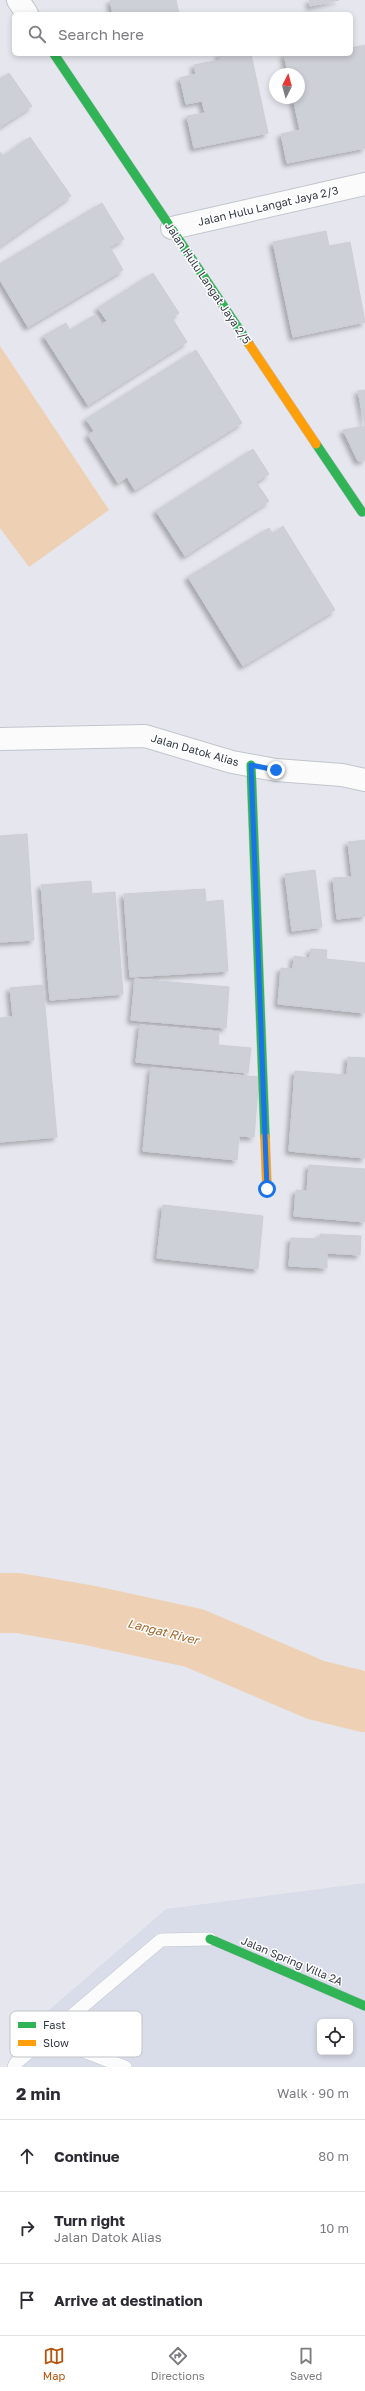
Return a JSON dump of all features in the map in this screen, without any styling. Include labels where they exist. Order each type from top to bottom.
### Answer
[{"type":"street","points":[[18,0],[26,12]]},
{"type":"street","name":"Jalan Hulu Langat Jaya 2/5","points":[[55,56],[362,512]]},
{"type":"street","name":"Jalan Hulu Langat Jaya 2/3","points":[[172,228],[365,184]]},
{"type":"street","name":"Jalan Datok Alias","points":[[0,739],[145,736],[251,765],[365,780]]},
{"type":"street","points":[[251,765],[267,1189]]},
{"type":"street","name":"Jalan Spring Villa 2A","points":[[210,1939],[365,2006]]},
{"type":"lane","points":[[78,2011],[161,1940],[210,1939]]},
{"type":"lane","points":[[14,2067],[16,2063],[23,2057]]},
{"type":"lane","points":[[99,2057],[125,2067]]},
{"type":"shaded area","points":[[0,346],[109,510],[29,567],[0,528]]},
{"type":"shaded area","points":[[365,1883],[365,2067],[7,2067],[11,2057],[142,2057],[142,2011],[48,2011],[166,1909]]},
{"type":"building","points":[[110,0],[176,0],[179,12],[113,12]]},
{"type":"building","points":[[309,0],[339,0],[310,6]]},
{"type":"building","points":[[365,45],[365,148],[287,163],[281,134],[300,130],[294,104],[305,104],[305,68],[287,68],[284,56],[353,56],[353,48]]},
{"type":"building","points":[[219,56],[251,56],[268,133],[194,148],[187,116],[205,113],[202,101],[186,104],[180,78],[196,74],[194,65],[220,60]]},
{"type":"building","points":[[9,73],[32,106],[0,127],[0,79]]},
{"type":"building","points":[[30,137],[71,196],[0,246],[0,152],[3,156]]},
{"type":"building","points":[[102,203],[124,239],[110,247],[123,270],[28,327],[0,280],[0,264]]},
{"type":"building","points":[[326,231],[329,246],[350,242],[365,322],[293,337],[273,242]]},
{"type":"building","points":[[153,273],[179,313],[172,318],[187,342],[88,405],[44,336],[66,323],[70,330],[95,315],[101,325],[107,321],[98,308]]},
{"type":"building","points":[[196,350],[242,423],[135,490],[127,477],[118,483],[88,435],[94,431],[86,419]]},
{"type":"building","points":[[365,390],[365,426],[358,391]]},
{"type":"building","points":[[365,426],[365,460],[358,461],[343,430]]},
{"type":"building","points":[[253,449],[269,474],[256,482],[269,501],[185,556],[156,511]]},
{"type":"building","points":[[283,526],[335,610],[243,666],[188,577],[269,528],[273,534]]},
{"type":"building","points":[[27,834],[34,940],[0,942],[0,836]]},
{"type":"building","points":[[365,840],[365,916],[337,919],[333,878],[352,877],[348,842]]},
{"type":"building","points":[[315,870],[322,927],[292,931],[285,874]]},
{"type":"building","points":[[91,881],[92,894],[115,892],[123,994],[50,1000],[41,885]]},
{"type":"building","points":[[205,889],[206,902],[223,900],[228,971],[130,977],[124,894]]},
{"type":"building","points":[[311,949],[327,950],[326,959],[365,963],[365,1013],[278,1004],[281,968],[293,969],[294,956],[310,958]]},
{"type":"building","points":[[135,979],[229,987],[226,1028],[131,1020]]},
{"type":"building","points":[[43,985],[57,1137],[0,1142],[0,1018],[13,1017],[10,988]]},
{"type":"building","points":[[140,1025],[219,1032],[218,1045],[251,1048],[248,1073],[136,1062]]},
{"type":"building","points":[[348,1057],[365,1058],[365,1158],[289,1151],[295,1071],[347,1075]]},
{"type":"building","points":[[151,1068],[259,1077],[254,1137],[239,1136],[237,1160],[143,1151]]},
{"type":"building","points":[[309,1165],[365,1169],[365,1222],[294,1216],[296,1190],[307,1191]]},
{"type":"building","points":[[163,1205],[263,1216],[258,1269],[157,1258]]},
{"type":"building","points":[[320,1234],[361,1236],[360,1255],[327,1253],[327,1268],[289,1266],[291,1238],[320,1239]]},
{"type":"waterway","name":"Langat River","points":[[0,1603],[18,1603],[88,1615],[194,1638],[316,1690],[365,1702]]},
{"type":"traffic: fast","points":[[55,56],[249,344]]},
{"type":"traffic: fast","points":[[316,444],[362,512]]},
{"type":"traffic: fast","points":[[251,765],[265,1137]]},
{"type":"traffic: fast","points":[[210,1939],[365,2006]]},
{"type":"traffic: slow","points":[[249,344],[316,444]]},
{"type":"traffic: slow","points":[[265,1137],[267,1189]]},
{"type":"route","points":[[267,1189],[251,765],[276,770]]}]
